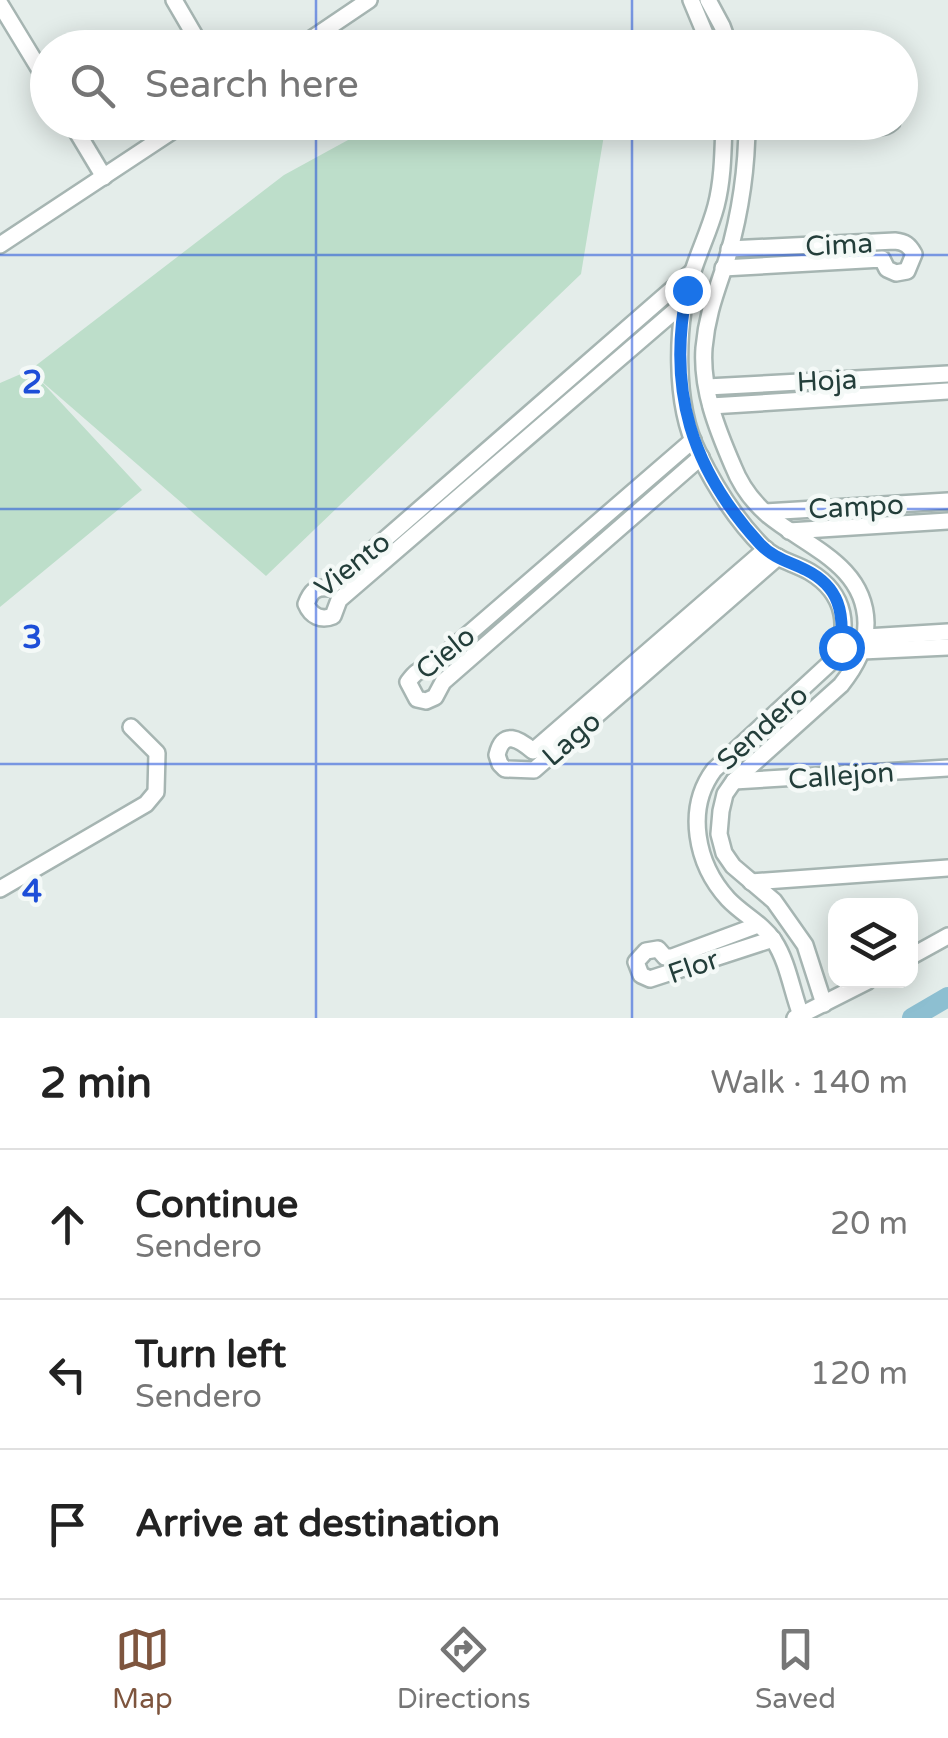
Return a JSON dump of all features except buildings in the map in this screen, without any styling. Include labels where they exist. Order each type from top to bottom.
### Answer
[{"type":"street","points":[[174,0],[192,30]]},
{"type":"street","points":[[692,0],[704,30]]},
{"type":"street","points":[[708,0],[723,30]]},
{"type":"street","points":[[322,30],[358,3]]},
{"type":"street","points":[[0,4],[30,53]]},
{"type":"street","points":[[82,140],[104,178]]},
{"type":"street","points":[[0,245],[160,140]]},
{"type":"street","name":"Sendero","points":[[723,140],[716,204],[693,271],[679,344],[693,440],[732,508],[772,553],[825,582],[842,615],[842,632],[841,647],[830,663],[714,770],[701,792],[696,825],[698,842],[713,878],[728,899],[773,939],[784,962],[798,1017]]},
{"type":"street","points":[[746,140],[743,186],[706,330],[704,350],[711,406],[736,474],[754,502],[840,566],[856,583],[864,598],[864,644]]},
{"type":"street","name":"Cima","points":[[723,268],[882,259],[887,269],[896,272],[907,271],[914,254],[910,246],[895,241],[729,249]]},
{"type":"street","name":"Viento","points":[[685,302],[339,600],[333,616],[318,618],[309,610],[306,604],[310,593],[329,588],[693,271]]},
{"type":"street","name":"Hoja","points":[[707,387],[948,374]]},
{"type":"street","name":"Hoja","points":[[711,406],[948,391]]},
{"type":"street","name":"Cielo","points":[[693,440],[428,669],[413,675],[408,682],[416,699],[436,698],[442,682],[700,456]]},
{"type":"street","name":"Campo","points":[[765,512],[948,501]]},
{"type":"street","name":"Campo","points":[[790,531],[948,521]]},
{"type":"street","name":"Lago","points":[[772,553],[534,770],[506,770],[500,764],[496,754],[503,742],[510,738],[519,740],[533,752],[772,553]]},
{"type":"street","points":[[864,644],[948,632]]},
{"type":"street","points":[[864,644],[948,647]]},
{"type":"street","name":"Sendero","points":[[824,1004],[806,945],[774,901],[733,866],[724,853],[720,834],[726,794],[734,781],[841,686],[854,670],[864,644]]},
{"type":"street","points":[[0,889],[146,804],[156,792],[157,753],[131,727]]},
{"type":"street","name":"Callejon","points":[[734,781],[948,768]]},
{"type":"street","points":[[751,882],[948,868]]},
{"type":"street","name":"Flor","points":[[758,925],[672,957],[665,957],[658,949],[646,951],[636,962],[641,974],[650,979],[773,939]]},
{"type":"street","points":[[918,953],[948,936]]},
{"type":"street","points":[[798,1017],[853,988]]},
{"type":"green space","points":[[348,140],[603,140],[581,274],[266,576],[40,380],[142,490],[0,607],[0,383],[30,370],[284,175]]},
{"type":"waterway","points":[[912,1018],[948,997]]},
{"type":"route","points":[[687,290],[679,344],[684,398],[696,449],[732,508],[761,545],[825,582],[842,615],[841,647]]}]
